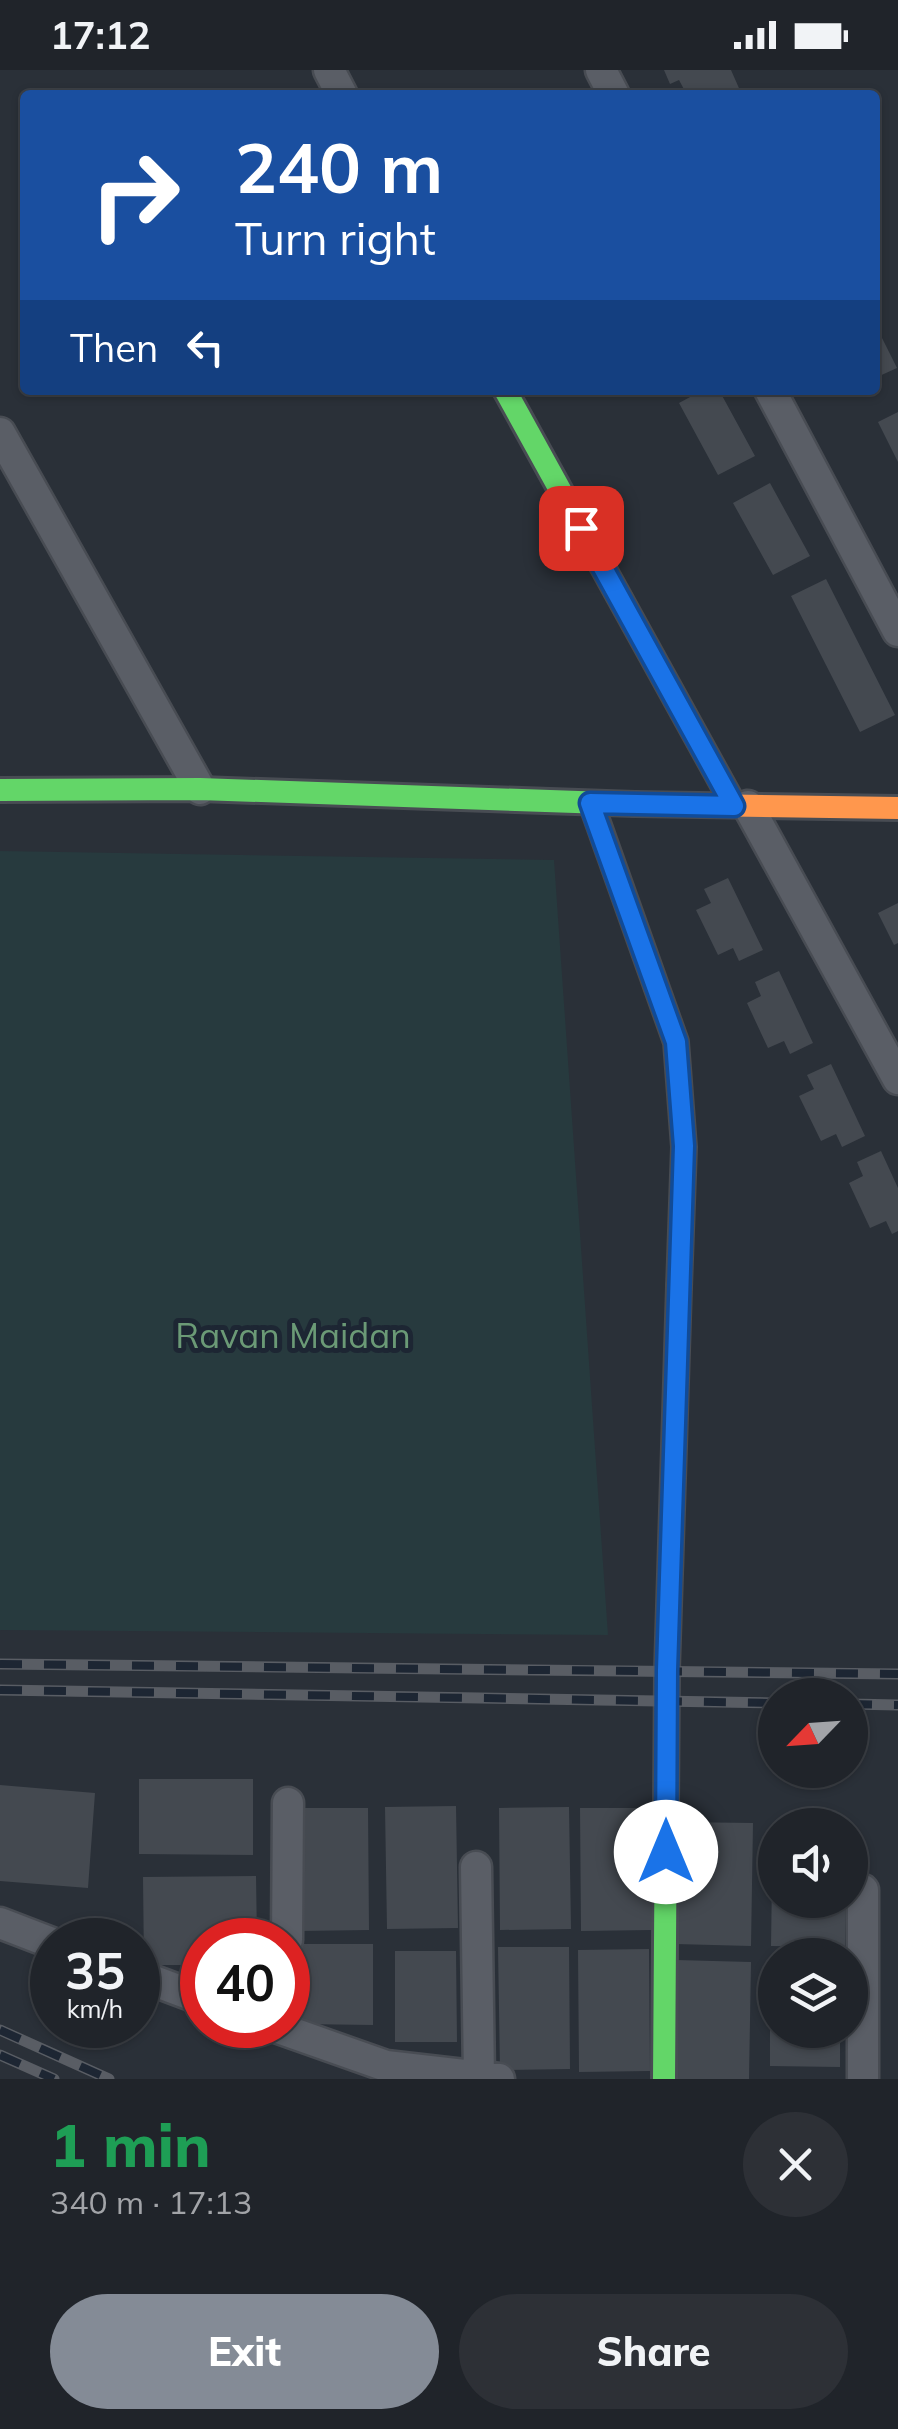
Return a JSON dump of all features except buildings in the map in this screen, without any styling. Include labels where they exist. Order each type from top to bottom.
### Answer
[{"type":"street","points":[[508,395],[898,1079]]},
{"type":"street","points":[[773,395],[898,631]]},
{"type":"street","points":[[0,433],[200,789]]},
{"type":"street","points":[[0,790],[200,789],[590,803],[898,808]]},
{"type":"street","points":[[590,803],[676,1042],[684,1146],[667,1670],[664,2079]]},
{"type":"street","points":[[287,1918],[288,1803]]},
{"type":"street","points":[[310,2039],[386,2066],[489,2078],[476,1866]]},
{"type":"street","points":[[862,2079],[863,1918]]},
{"type":"street","points":[[0,1922],[30,1934]]},
{"type":"street","points":[[333,2048],[363,2079]]},
{"type":"green space","name":"Ravan Maidan","points":[[0,851],[554,860],[608,1635],[0,1630]]},
{"type":"railway","points":[[0,1664],[898,1674]]},
{"type":"railway","points":[[0,1690],[758,1703]]},
{"type":"railway","points":[[868,1704],[898,1705]]},
{"type":"railway","points":[[0,2030],[109,2079]]},
{"type":"railway","points":[[0,2055],[54,2079]]},
{"type":"traffic: fast","points":[[508,395],[734,805]]},
{"type":"traffic: fast","points":[[0,790],[200,789],[635,804]]},
{"type":"traffic: fast","points":[[664,2079],[667,1670],[679,1287]]},
{"type":"traffic: slow","points":[[635,804],[898,808]]},
{"type":"traffic: jam","points":[[591,803],[676,1042],[684,1147],[679,1287]]},
{"type":"route","points":[[581,528],[734,806],[590,803],[676,1042],[684,1146],[667,1670],[666,1852]]}]
